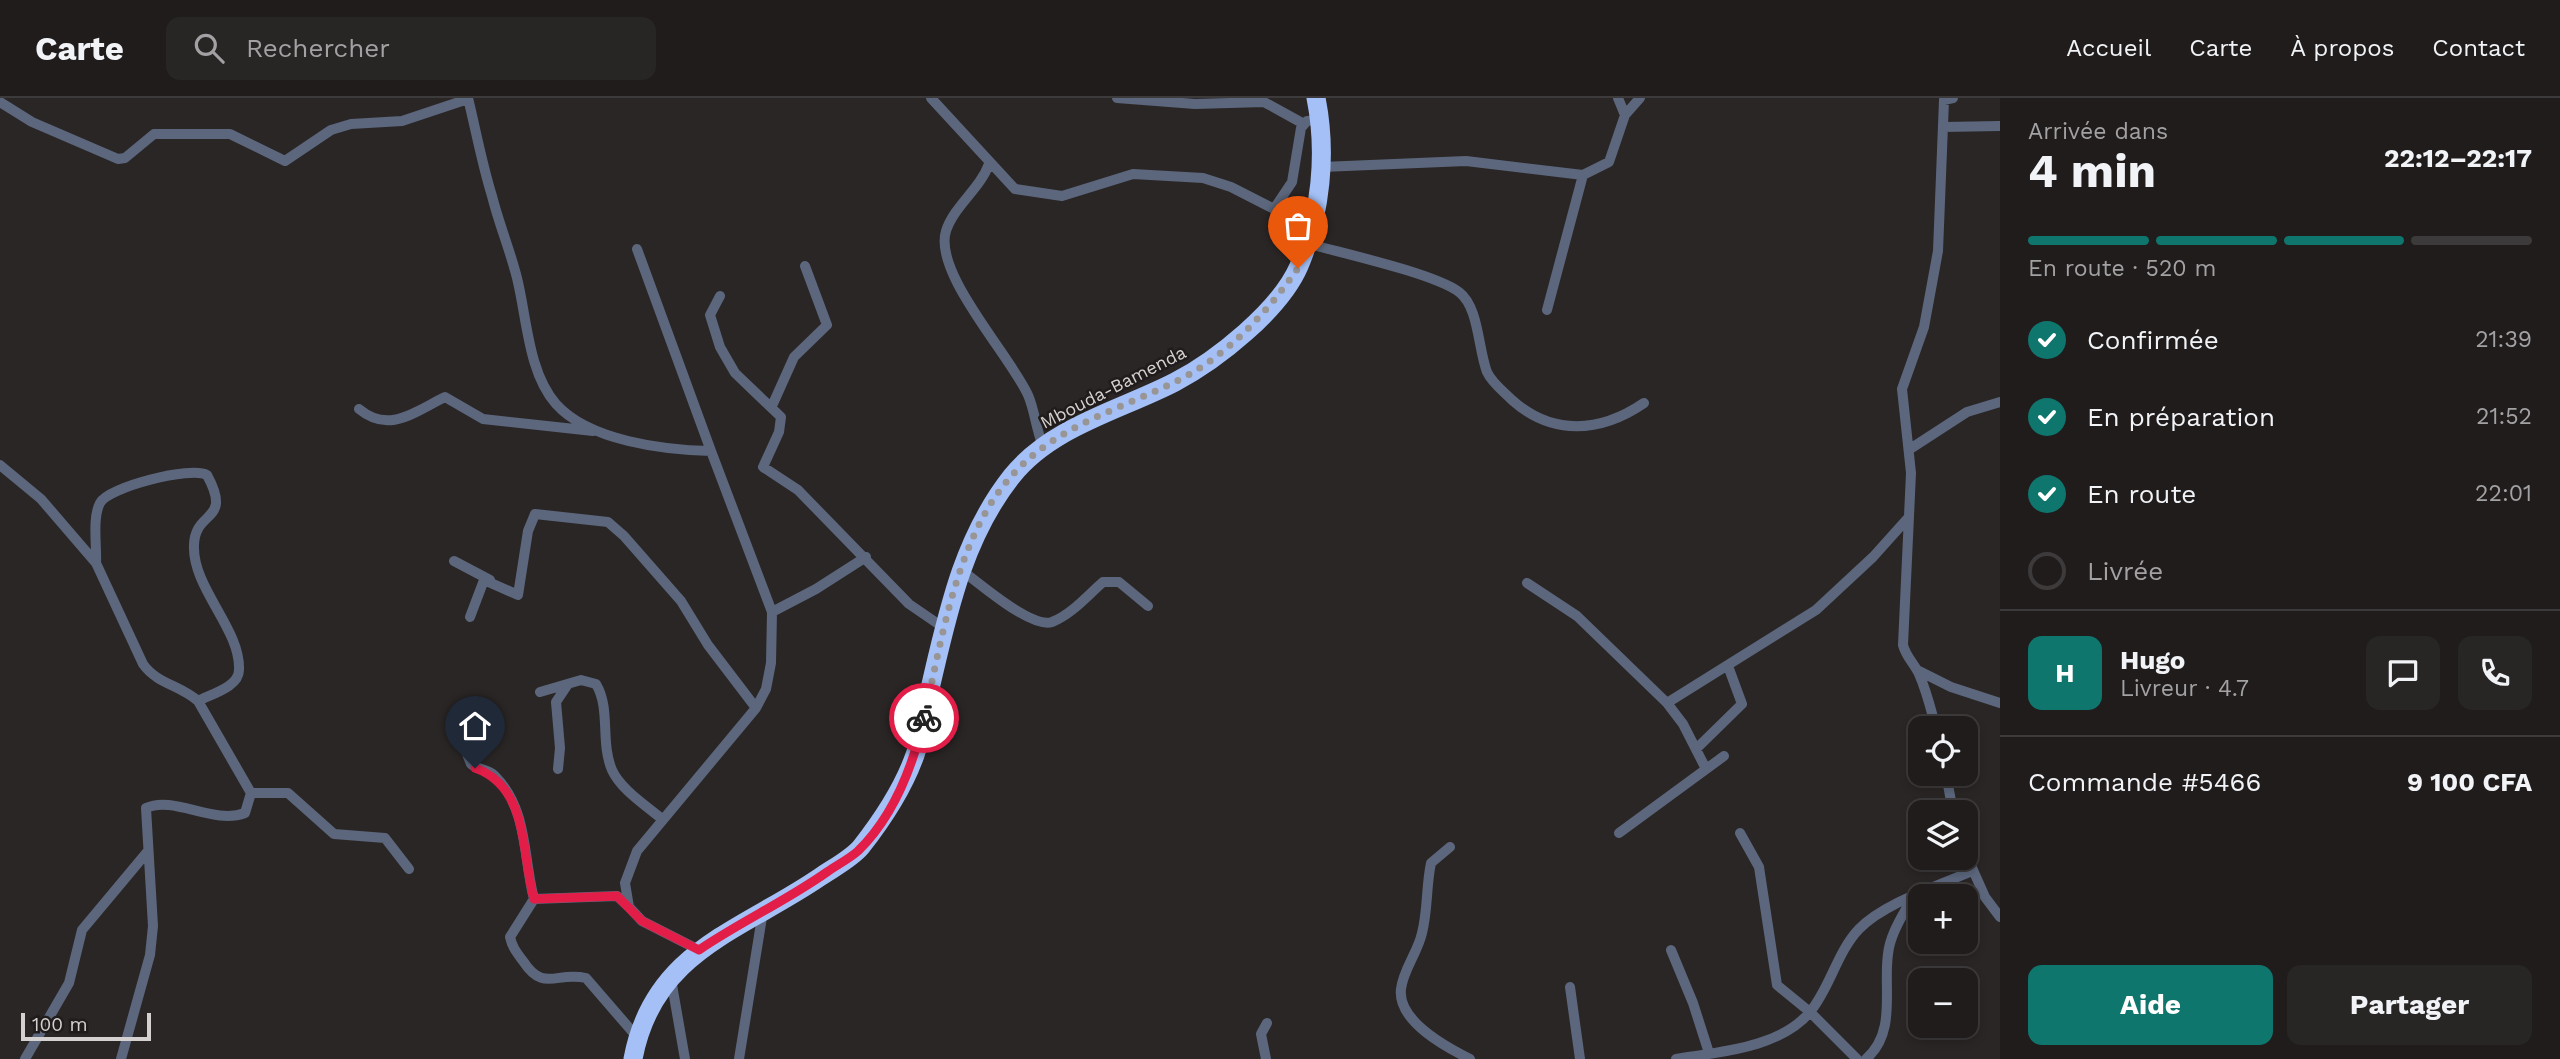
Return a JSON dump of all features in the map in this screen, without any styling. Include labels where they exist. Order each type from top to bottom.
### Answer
[{"type":"highway","name":"Mbouda-Bamenda","points":[[633,1059],[637,1037],[654,998],[680,966],[699,950],[796,893],[858,851],[892,806],[916,754],[960,569],[989,509],[1013,474],[1043,446],[1104,414],[1178,381],[1236,341],[1279,295],[1298,268],[1322,167],[1312,122],[1316,98]]},
{"type":"street","points":[[0,102],[32,122],[118,159],[125,158],[154,134],[230,134],[285,161],[331,130],[351,124],[402,121],[468,98],[492,196],[517,277],[536,365],[557,405],[596,431],[614,438],[686,450],[711,451]]},
{"type":"street","points":[[931,98],[989,164],[1015,189],[1062,196],[1133,174],[1156,174],[1203,178],[1221,183],[1274,209],[1293,182],[1312,122],[1264,102],[1195,104],[1117,98]]},
{"type":"street","points":[[1618,98],[1625,115]]},
{"type":"street","points":[[1322,167],[1466,161],[1583,174],[1609,162],[1625,115],[1640,98]]},
{"type":"street","points":[[1946,99],[1938,251],[1924,327],[1902,389],[1910,449],[1903,645],[1907,659],[1917,670],[1951,687],[2000,703]]},
{"type":"street","points":[[1943,127],[2000,126]]},
{"type":"street","points":[[989,164],[982,180],[948,227],[945,242],[956,283],[1029,397],[1043,446]]},
{"type":"street","points":[[1547,310],[1583,174]]},
{"type":"street","points":[[1306,243],[1432,280],[1461,293],[1469,304],[1489,376],[1530,416],[1551,424],[1582,426],[1625,416],[1644,403]]},
{"type":"street","points":[[629,907],[625,883],[629,866],[637,851],[756,708],[766,689],[771,663],[772,612],[637,249]]},
{"type":"street","points":[[772,406],[794,356],[827,325],[805,266]]},
{"type":"street","points":[[720,296],[710,315],[720,347],[735,373],[780,416],[781,424],[763,467],[798,490],[909,604],[944,628]]},
{"type":"street","points":[[359,409],[372,420],[381,422],[445,397],[484,419],[596,431]]},
{"type":"street","points":[[1910,449],[1967,412],[2000,402]]},
{"type":"street","points":[[0,466],[41,499],[96,563],[151,676],[187,691],[198,701],[251,793],[245,813],[233,817],[162,805],[146,808],[153,926],[150,955],[121,1059]]},
{"type":"street","points":[[96,563],[98,508],[105,497],[114,491],[164,477],[193,471],[206,475],[217,495],[217,505],[196,535],[195,557],[236,651],[240,670],[233,683],[198,701]]},
{"type":"street","points":[[518,595],[528,531],[535,514],[608,522],[635,546],[646,564],[681,601],[708,645],[756,708]]},
{"type":"street","points":[[1667,703],[1816,610],[1908,518]]},
{"type":"street","points":[[772,612],[816,589],[866,557]]},
{"type":"street","points":[[454,561],[518,595]]},
{"type":"street","points":[[960,569],[1026,617],[1040,623],[1049,623],[1065,615],[1103,582],[1119,582],[1148,606]]},
{"type":"street","points":[[470,617],[484,580],[518,595]]},
{"type":"street","points":[[1527,583],[1577,616],[1667,703],[1706,769]]},
{"type":"street","points":[[1696,749],[1742,704],[1728,666]]},
{"type":"street","points":[[1917,670],[1932,716]]},
{"type":"street","points":[[540,692],[581,680],[596,684],[604,701],[609,761],[614,772],[663,820]]},
{"type":"street","points":[[558,769],[560,748],[556,702],[568,684]]},
{"type":"street","points":[[463,744],[471,764],[496,776],[515,807],[524,836],[534,899],[510,937],[532,975],[542,979],[577,976],[586,978],[637,1037]]},
{"type":"street","points":[[1619,833],[1724,756]]},
{"type":"street","points":[[251,793],[288,793],[334,834],[385,838],[409,869]]},
{"type":"street","points":[[1740,833],[1759,867],[1773,976],[1781,991],[1810,1012],[1857,1059]]},
{"type":"street","points":[[1450,847],[1431,863],[1425,921],[1401,987],[1401,1000],[1409,1015],[1447,1047],[1470,1059]]},
{"type":"street","points":[[25,1059],[69,983],[82,930],[148,851]]},
{"type":"street","points":[[1942,884],[1972,870],[2000,916]]},
{"type":"street","points":[[534,899],[617,896],[642,921],[699,950]]},
{"type":"street","points":[[1676,1059],[1770,1039],[1790,1028],[1810,1012],[1857,930],[1879,913],[1908,900]]},
{"type":"street","points":[[1866,1059],[1874,1052],[1883,1033],[1888,1012],[1888,954],[1908,907]]},
{"type":"street","points":[[739,1059],[763,911]]},
{"type":"street","points":[[1671,950],[1693,1003],[1709,1054]]},
{"type":"street","points":[[671,979],[685,1059]]},
{"type":"street","points":[[1570,987],[1580,1059]]},
{"type":"street","points":[[1266,1059],[1261,1034],[1268,1023]]},
{"type":"way so far","points":[[924,718],[960,569],[989,509],[1013,474],[1043,446],[1058,437],[1178,381],[1236,341],[1272,304],[1298,268]]},
{"type":"route","points":[[475,768],[496,776],[515,807],[522,824],[534,899],[617,896],[642,921],[699,950],[733,926],[796,893],[858,851],[892,806],[916,754],[924,718]]}]
